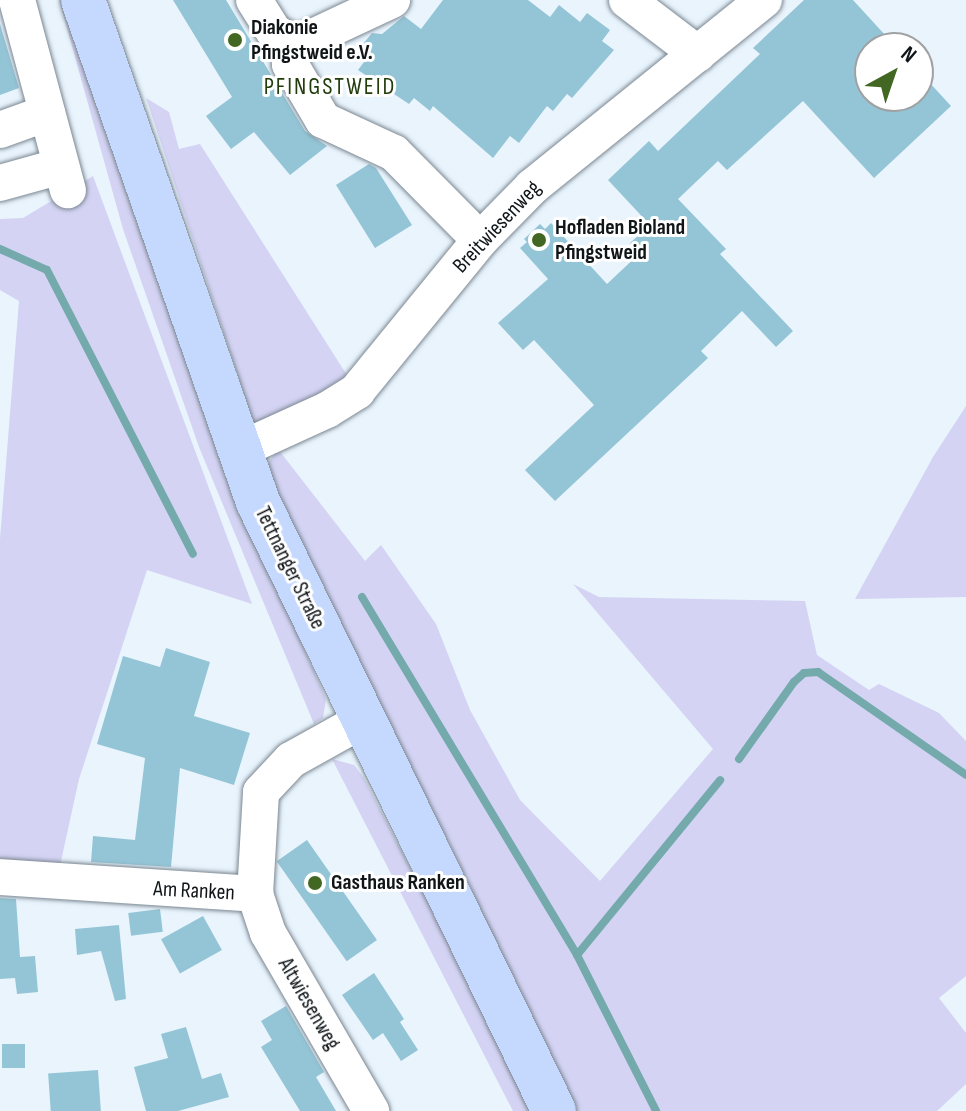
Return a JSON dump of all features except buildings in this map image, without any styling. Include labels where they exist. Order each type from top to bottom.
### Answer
[{"type":"main road","name":"Tettnanger Straße","points":[[83,0],[237,451],[363,720],[554,1111]]},
{"type":"street","points":[[0,183],[65,178],[17,0]]},
{"type":"street","points":[[254,0],[275,33],[291,42],[310,42],[392,0]]},
{"type":"street","points":[[627,0],[698,54]]},
{"type":"street","name":"Breitwiesenweg","points":[[237,451],[327,410],[357,391],[480,240],[532,187],[764,0]]},
{"type":"street","points":[[291,42],[290,64],[323,120],[394,153],[480,240]]},
{"type":"street","points":[[0,130],[47,113]]},
{"type":"street","name":"Am Ranken","points":[[0,877],[255,894],[261,792],[291,760],[363,720]]},
{"type":"street","name":"Altwiesenweg","points":[[255,894],[268,933],[371,1111]]},
{"type":"shaded area","points":[[59,0],[64,0],[245,513],[326,699],[323,718],[314,724],[199,447],[123,229]]},
{"type":"shaded area","points":[[146,98],[169,112],[179,149],[200,144],[357,391],[254,424]]},
{"type":"shaded area","points":[[93,176],[252,604],[147,570],[79,779],[58,875],[0,877],[0,539],[19,301],[0,290],[0,219],[23,218]]},
{"type":"shaded area","points":[[966,406],[966,597],[855,599],[933,457]]},
{"type":"shaded area","points":[[278,449],[365,561],[381,545],[436,624],[470,710],[520,800],[600,881],[713,749],[573,584],[599,597],[805,601],[817,655],[869,690],[879,684],[939,713],[966,741],[966,976],[939,998],[966,1033],[966,1084],[937,1111],[574,1111],[469,884],[264,469]]},
{"type":"shaded area","points":[[332,759],[354,765],[364,778],[535,1111],[513,1111]]},
{"type":"waterway","points":[[0,249],[47,270],[193,554]]},
{"type":"waterway","points":[[362,597],[577,955],[656,1111]]},
{"type":"waterway","points":[[739,759],[794,682],[804,673],[818,672],[966,775]]},
{"type":"waterway","points":[[577,955],[720,780]]},
{"type":"place","name":"Diakonie Pfingstweid e.V.","points":[[235,40]]},
{"type":"place","name":"Hofladen Bioland Pfingstweid","points":[[539,240]]},
{"type":"place","name":"Gasthaus Ranken","points":[[315,883]]},
{"type":"district","name":"PFINGSTWEID","points":[[330,87]]}]
